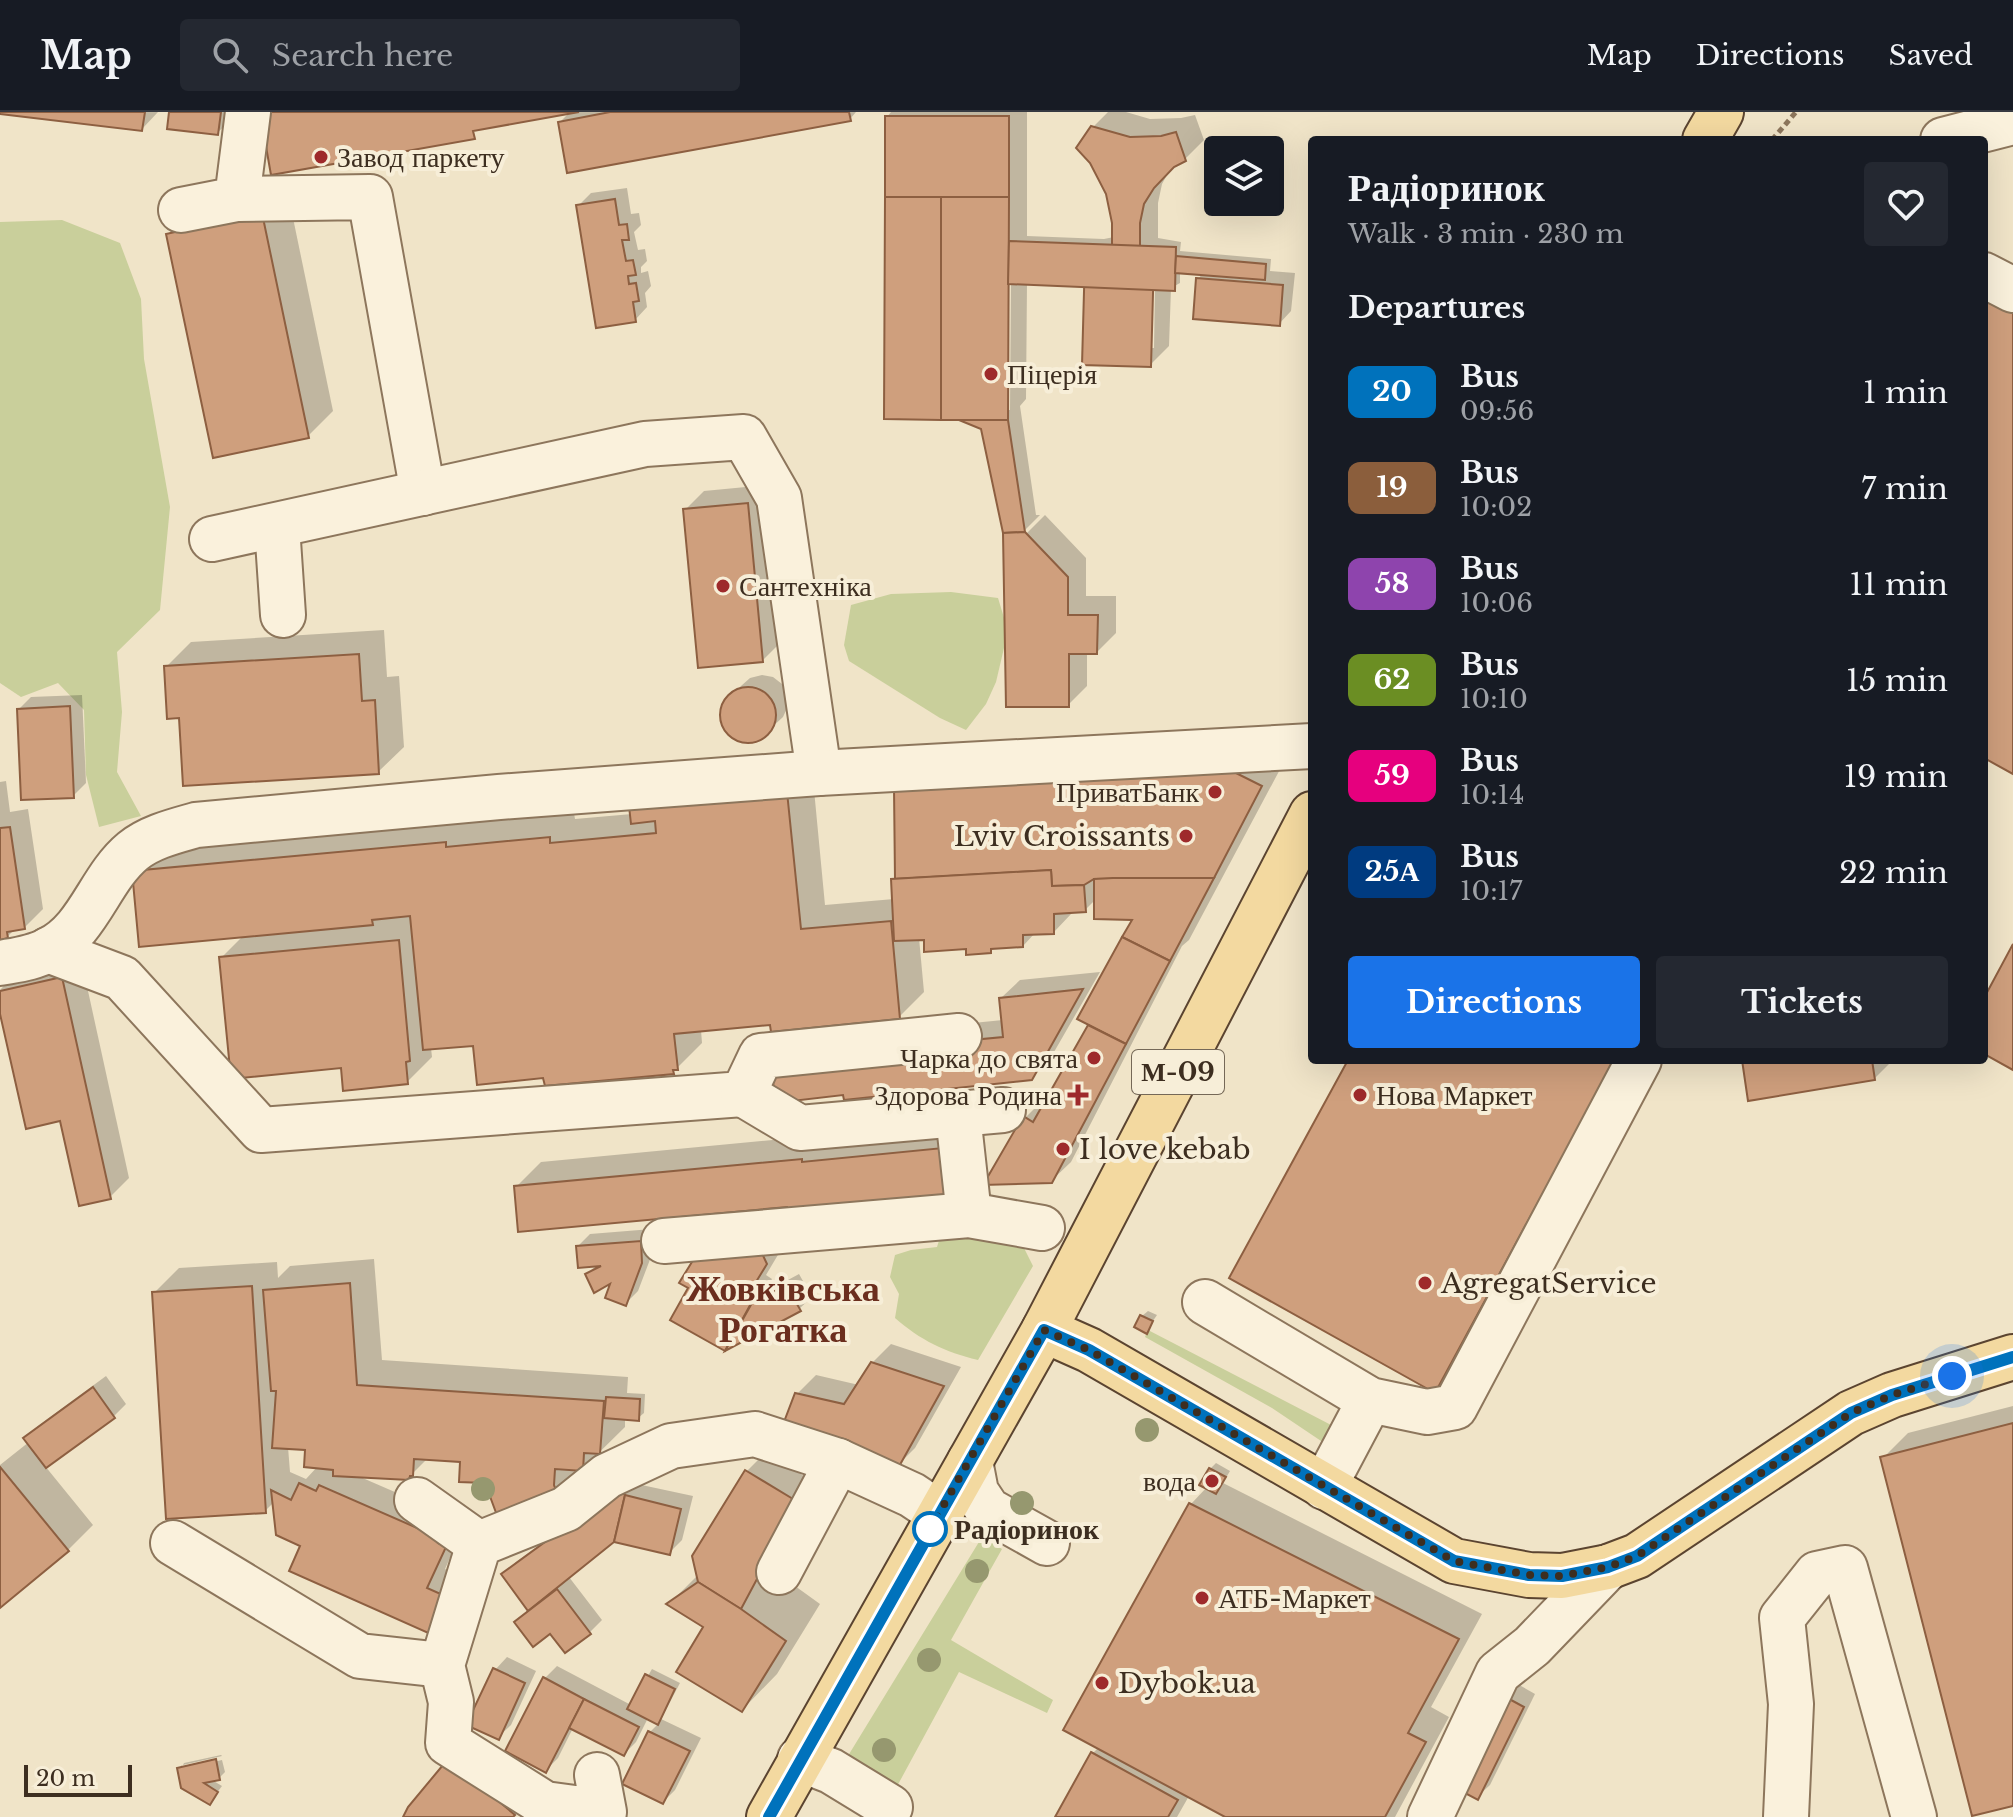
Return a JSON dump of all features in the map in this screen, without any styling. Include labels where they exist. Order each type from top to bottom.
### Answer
[{"type":"main road","points":[[1707,136],[1721,112]]},
{"type":"main road","name":"М-09","points":[[769,1817],[1044,1330],[1308,822]]},
{"type":"main road","points":[[1044,1330],[1089,1350],[1454,1561],[1529,1575],[1562,1576],[1608,1567],[1637,1556],[1851,1413],[1892,1395],[2013,1357]]},
{"type":"lane","points":[[237,199],[248,112]]},
{"type":"lane","points":[[1959,136],[2013,122]]},
{"type":"lane","points":[[181,210],[237,199],[370,197],[423,493]]},
{"type":"lane","points":[[1988,277],[2013,290]]},
{"type":"lane","points":[[212,539],[645,444],[744,437],[779,498],[819,773]]},
{"type":"lane","points":[[277,526],[283,615]]},
{"type":"lane","points":[[0,963],[48,950],[67,938],[81,922],[108,878],[133,851],[153,840],[196,825],[499,797],[819,773],[1308,746]]},
{"type":"lane","points":[[48,950],[122,978],[261,1130],[743,1094],[800,1128],[1003,1110]]},
{"type":"lane","points":[[743,1094],[761,1056],[959,1036]]},
{"type":"lane","points":[[1205,1302],[1370,1400],[1427,1412],[1455,1407],[1637,1064]]},
{"type":"lane","points":[[958,1115],[969,1215]]},
{"type":"lane","points":[[664,1241],[969,1215],[1042,1228]]},
{"type":"lane","points":[[1324,1487],[1370,1400]]},
{"type":"lane","points":[[479,1544],[566,1509],[607,1476],[671,1446],[755,1434],[838,1461],[912,1495],[939,1513]]},
{"type":"lane","points":[[779,1572],[838,1461]]},
{"type":"lane","points":[[970,1461],[976,1492],[988,1510],[1047,1543]]},
{"type":"lane","points":[[417,1500],[479,1544]]},
{"type":"lane","points":[[173,1543],[360,1656],[442,1665]]},
{"type":"lane","points":[[479,1544],[442,1665],[451,1702],[448,1743],[545,1804],[604,1812],[597,1775]]},
{"type":"lane","points":[[1430,1817],[1498,1673],[1532,1646],[1608,1567]]},
{"type":"lane","points":[[1786,1817],[1791,1704],[1782,1618],[1817,1574],[1845,1568],[1914,1817]]},
{"type":"lane","points":[[800,1759],[831,1771],[890,1807]]},
{"type":"path","points":[[1775,136],[1796,112]]},
{"type":"green space","points":[[62,220],[120,243],[141,299],[144,359],[170,507],[160,610],[117,652],[122,712],[117,772],[141,816],[99,827],[86,775],[84,710],[58,683],[21,697],[0,683],[0,222]]},
{"type":"green space","points":[[951,592],[998,598],[1008,631],[996,682],[986,704],[966,730],[940,718],[849,661],[844,645],[851,605],[891,594]]},
{"type":"green space","points":[[942,1231],[1023,1246],[1033,1266],[978,1360],[934,1344],[895,1318],[899,1294],[890,1277],[895,1255],[937,1247]]},
{"type":"green space","points":[[1148,1330],[1333,1426],[1330,1447],[1272,1408],[1145,1337]]},
{"type":"green space","points":[[982,1537],[1002,1549],[951,1640],[1053,1700],[1047,1713],[959,1672],[895,1790],[843,1764]]},
{"type":"building","points":[[0,112],[145,112],[142,131]]},
{"type":"building","points":[[169,112],[221,112],[218,135],[167,129]]},
{"type":"building","name":"Завод паркету","points":[[260,112],[579,112],[473,131],[475,139],[271,175]]},
{"type":"building","points":[[610,112],[849,112],[851,121],[567,173],[558,122]]},
{"type":"building","points":[[885,116],[1009,116],[1009,197],[885,197]]},
{"type":"building","points":[[1091,126],[1130,137],[1176,132],[1186,161],[1174,167],[1154,188],[1144,204],[1140,223],[1140,256],[1154,257],[1151,367],[1082,365],[1085,255],[1112,256],[1112,223],[1106,194],[1090,163],[1076,148]]},
{"type":"building","points":[[885,197],[941,197],[941,420],[884,419]]},
{"type":"building","points":[[941,197],[1009,197],[1008,420],[941,420]]},
{"type":"building","points":[[615,199],[619,225],[627,224],[629,240],[622,240],[626,261],[633,260],[636,275],[628,276],[629,284],[636,283],[639,301],[633,302],[636,322],[596,328],[576,205]]},
{"type":"building","points":[[262,213],[309,438],[213,458],[166,234]]},
{"type":"building","points":[[1009,241],[1176,247],[1175,291],[1008,284]]},
{"type":"building","points":[[1176,256],[1266,264],[1265,280],[1175,273]]},
{"type":"building","points":[[1196,278],[1283,285],[1280,326],[1193,319]]},
{"type":"building","points":[[1988,293],[2013,307],[2013,774],[1988,760]]},
{"type":"building","points":[[959,420],[1008,420],[1025,532],[1003,533],[981,429]]},
{"type":"building","name":"Сантехніка","points":[[748,503],[763,662],[698,668],[683,509]]},
{"type":"building","points":[[1025,532],[1068,577],[1068,615],[1098,615],[1097,654],[1069,654],[1069,707],[1006,707],[1003,533]]},
{"type":"building","points":[[359,654],[362,701],[375,700],[379,774],[183,786],[179,718],[167,719],[164,666]]},
{"type":"building","points":[[748,687],[768,695],[776,715],[768,735],[748,743],[728,735],[720,715],[728,695]]},
{"type":"building","points":[[70,706],[74,798],[21,800],[17,709]]},
{"type":"building","points":[[1222,766],[1262,786],[1214,878],[1094,879],[1084,885],[1052,886],[1051,870],[895,879],[894,788],[1139,778],[1140,769]]},
{"type":"building","points":[[786,782],[801,929],[891,921],[900,1019],[771,1032],[770,1025],[674,1034],[678,1070],[673,1070],[674,1074],[545,1086],[543,1078],[477,1085],[473,1046],[423,1050],[410,916],[372,920],[373,925],[139,947],[132,871],[446,842],[446,847],[550,837],[550,843],[656,833],[655,821],[631,824],[628,797]]},
{"type":"building","points":[[10,827],[25,929],[7,932],[8,938],[0,940],[0,828]]},
{"type":"building","points":[[1051,870],[1052,886],[1084,885],[1086,912],[1054,914],[1054,934],[1023,935],[1023,947],[991,949],[991,953],[966,955],[966,949],[924,952],[924,940],[894,941],[891,879]]},
{"type":"building","points":[[1214,878],[1170,961],[1122,937],[1132,920],[1094,919],[1094,879]]},
{"type":"building","points":[[1122,937],[1170,961],[1126,1044],[1077,1019]]},
{"type":"building","points":[[399,940],[410,1061],[406,1062],[408,1084],[343,1091],[341,1068],[231,1079],[219,957]]},
{"type":"building","points":[[2013,944],[2013,1070],[1988,1056],[1988,991]]},
{"type":"building","points":[[62,977],[111,1199],[79,1206],[60,1121],[26,1129],[0,1014],[0,991]]},
{"type":"building","points":[[1083,989],[1032,1080],[844,1100],[843,1095],[775,1103],[771,1059],[1003,1037],[999,998]]},
{"type":"building","points":[[1088,1025],[1126,1044],[1052,1183],[983,1185],[1023,1116],[1033,1122]]},
{"type":"building","points":[[1346,1064],[1613,1064],[1435,1393],[1229,1278]]},
{"type":"building","points":[[1743,1064],[1873,1064],[1875,1080],[1748,1101]]},
{"type":"building","points":[[953,1147],[958,1199],[788,1215],[787,1207],[518,1232],[514,1186]]},
{"type":"building","points":[[711,1231],[752,1232],[767,1264],[748,1295],[754,1298],[725,1351],[670,1320],[688,1288],[679,1283]]},
{"type":"building","points":[[641,1241],[642,1263],[626,1306],[605,1298],[610,1284],[594,1293],[585,1274],[601,1266],[578,1268],[576,1246]]},
{"type":"building","points":[[350,1283],[357,1385],[604,1401],[600,1454],[584,1453],[583,1471],[555,1469],[554,1485],[558,1496],[498,1518],[485,1483],[459,1482],[460,1462],[414,1459],[413,1476],[409,1480],[333,1476],[333,1470],[304,1467],[305,1450],[272,1448],[276,1391],[271,1391],[263,1290]]},
{"type":"building","points":[[786,1285],[801,1311],[725,1351],[752,1303]]},
{"type":"building","points":[[252,1286],[266,1513],[166,1519],[152,1292]]},
{"type":"building","points":[[1140,1315],[1153,1321],[1147,1334],[1134,1327]]},
{"type":"building","points":[[871,1362],[944,1386],[897,1470],[779,1435],[795,1393],[844,1404]]},
{"type":"building","points":[[93,1387],[115,1418],[46,1468],[23,1438]]},
{"type":"building","points":[[606,1397],[640,1399],[639,1421],[604,1418]]},
{"type":"building","points":[[2013,1423],[2013,1806],[1972,1816],[1880,1457]]},
{"type":"building","points":[[0,1467],[69,1551],[0,1608]]},
{"type":"building","name":"вода","points":[[1209,1468],[1226,1477],[1216,1494],[1199,1485]]},
{"type":"building","points":[[745,1470],[798,1502],[741,1609],[698,1582],[692,1556]]},
{"type":"building","points":[[299,1483],[316,1491],[319,1485],[440,1538],[438,1543],[446,1547],[427,1588],[452,1599],[435,1636],[289,1571],[300,1546],[276,1535],[271,1490],[291,1500]]},
{"type":"building","points":[[619,1488],[625,1495],[614,1542],[528,1611],[501,1574]]},
{"type":"building","points":[[625,1495],[681,1509],[670,1555],[614,1542]]},
{"type":"building","points":[[1189,1503],[1459,1639],[1408,1733],[1426,1742],[1385,1817],[1225,1817],[1063,1730]]},
{"type":"building","points":[[698,1582],[786,1641],[742,1712],[676,1672],[703,1627],[666,1604]]},
{"type":"building","points":[[557,1589],[591,1634],[565,1653],[550,1634],[533,1647],[514,1622]]},
{"type":"building","points":[[493,1668],[525,1683],[499,1740],[466,1725]]},
{"type":"building","points":[[645,1674],[675,1689],[658,1725],[627,1709]]},
{"type":"building","points":[[543,1677],[584,1699],[546,1773],[505,1751]]},
{"type":"building","points":[[1500,1694],[1524,1707],[1478,1800],[1463,1792]]},
{"type":"building","points":[[584,1699],[639,1727],[624,1756],[569,1728]]},
{"type":"building","points":[[648,1731],[690,1751],[663,1804],[622,1784]]},
{"type":"building","points":[[1091,1752],[1178,1800],[1168,1817],[1055,1817]]},
{"type":"building","points":[[216,1759],[220,1780],[204,1783],[218,1792],[210,1805],[181,1788],[177,1768]]},
{"type":"building","points":[[448,1759],[515,1815],[403,1817]]},
{"type":"bus line","name":"20","points":[[769,1817],[1044,1330],[1089,1350],[1454,1561],[1529,1575],[1562,1576],[1608,1567],[1637,1556],[1851,1413],[1892,1395],[2013,1357]]},
{"type":"place","name":"Завод паркету","points":[[321,157]]},
{"type":"place","name":"Піцерія","points":[[991,374]]},
{"type":"place","name":"Сантехніка","points":[[723,586]]},
{"type":"place","name":"ПриватБанк","points":[[1215,792]]},
{"type":"place","name":"Lviv Croissants","points":[[1186,836]]},
{"type":"place","name":"Чарка до свята","points":[[1094,1058]]},
{"type":"place","name":"Здорова Родина","points":[[1078,1095]]},
{"type":"place","name":"Нова Маркет","points":[[1360,1095]]},
{"type":"place","name":"I love kebab","points":[[1063,1149]]},
{"type":"place","name":"AgregatService","points":[[1425,1283]]},
{"type":"place","name":"вода","points":[[1212,1481]]},
{"type":"place","name":"Радіоринок","points":[[930,1529]]},
{"type":"place","name":"АТБ-Маркет","points":[[1202,1598]]},
{"type":"place","name":"Dybok.ua","points":[[1102,1683]]},
{"type":"district","name":"Жовківська Рогатка","points":[[783,1308]]},
{"type":"route","points":[[930,1529],[1044,1330],[1089,1350],[1454,1561],[1529,1575],[1562,1576],[1608,1567],[1637,1556],[1851,1413],[1892,1395],[1952,1376]]}]
